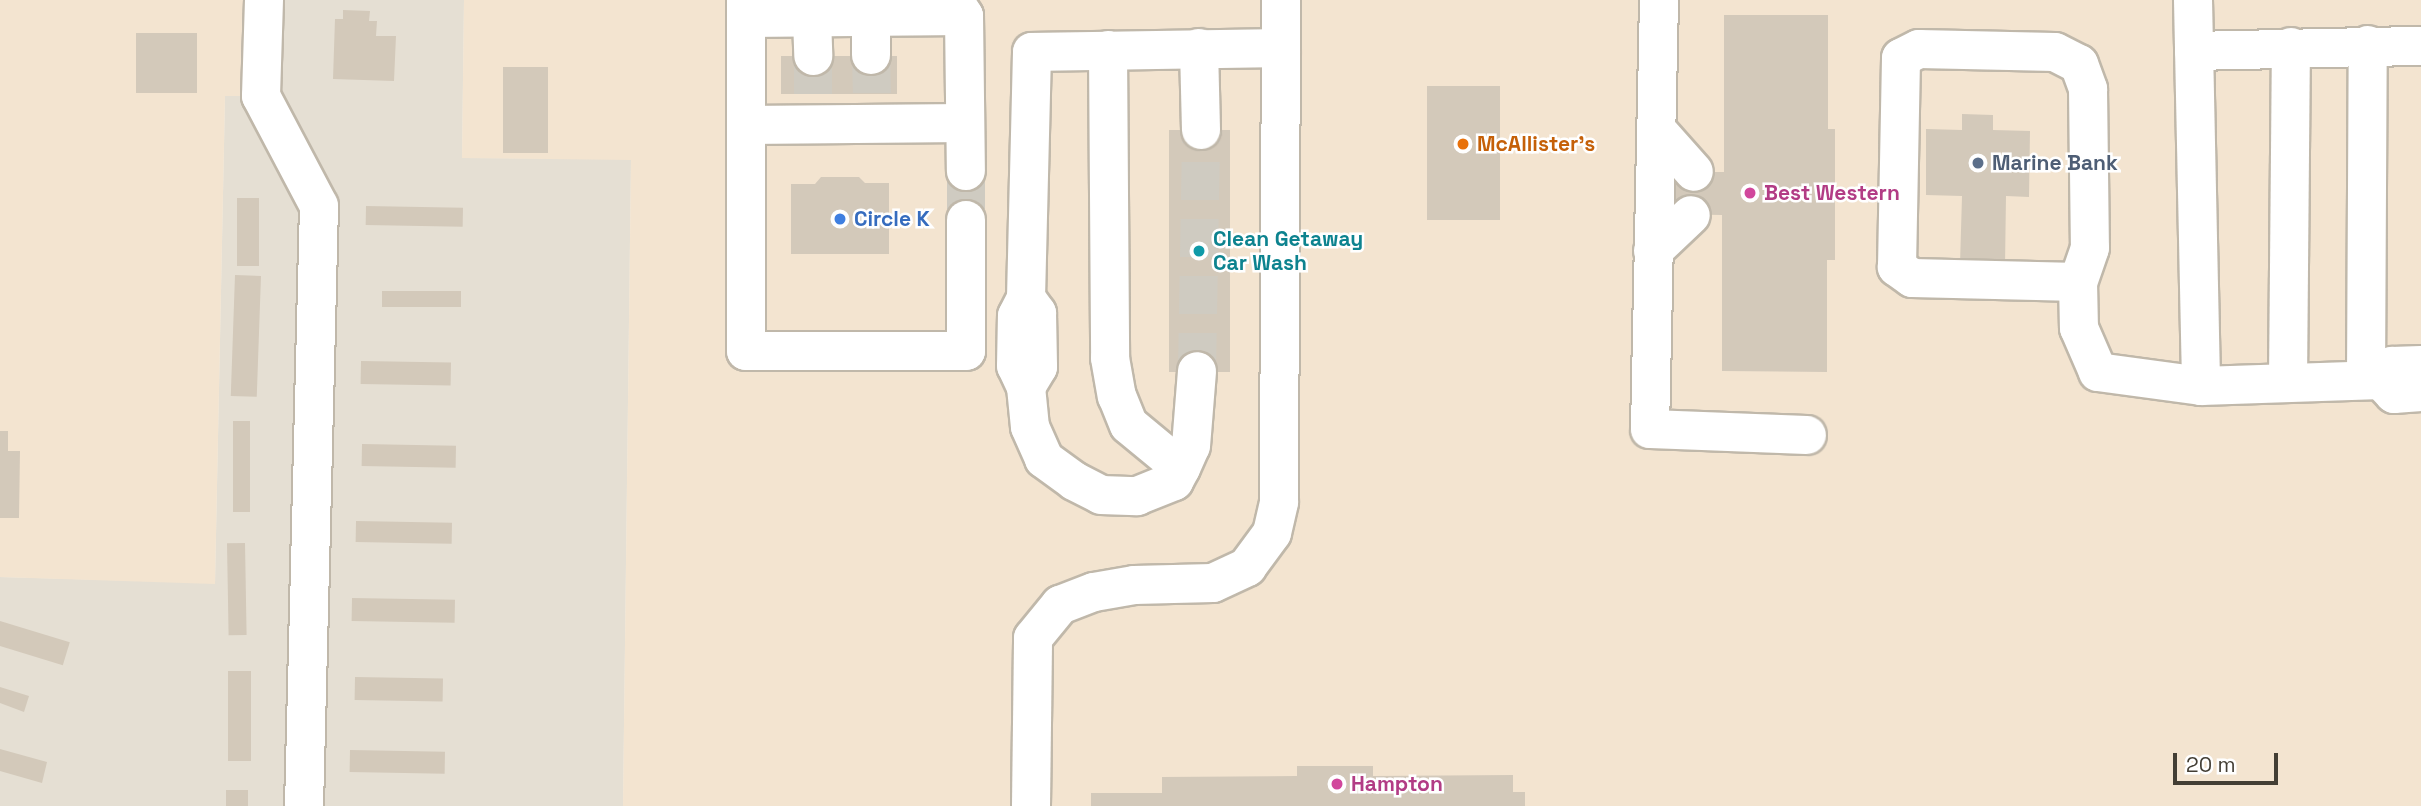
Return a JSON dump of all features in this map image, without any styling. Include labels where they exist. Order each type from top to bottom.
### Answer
[{"type":"street","points":[[264,0],[261,96],[319,206],[304,806]]},
{"type":"street","points":[[1031,806],[1033,638],[1060,605],[1094,592],[1134,585],[1213,583],[1247,567],[1272,533],[1279,502],[1281,0]]},
{"type":"street","points":[[1659,0],[1650,429],[1807,435]]},
{"type":"street","points":[[2193,0],[2201,386]]},
{"type":"street","points":[[966,172],[959,8],[812,18],[746,9],[746,351],[966,351],[966,220]]},
{"type":"street","points":[[871,16],[871,55]]},
{"type":"street","points":[[812,18],[813,56]]},
{"type":"street","points":[[2194,51],[2368,45],[2421,46]]},
{"type":"street","points":[[2368,45],[2373,380]]},
{"type":"street","points":[[2288,382],[2291,47]]},
{"type":"street","points":[[1199,48],[1201,130]]},
{"type":"street","points":[[1197,371],[1191,446],[1174,481],[1137,496],[1101,495],[1044,459],[1030,427],[1026,387],[1016,366],[1017,316],[1026,298],[1032,52],[1281,48]]},
{"type":"street","points":[[2078,282],[1912,278],[1897,267],[1901,58],[1919,49],[2054,52],[2079,64],[2088,89],[2090,248],[2078,282],[2079,328],[2098,372],[2201,386],[2373,380],[2392,366],[2421,365]]},
{"type":"street","points":[[1108,50],[1110,358],[1117,396],[1129,425],[1181,467]]},
{"type":"street","points":[[746,125],[813,109],[872,109],[965,123]]},
{"type":"street","points":[[1656,129],[1694,172]]},
{"type":"street","points":[[1654,251],[1691,215]]},
{"type":"street","points":[[2373,380],[2394,394],[2421,392]]},
{"type":"shaded area","points":[[0,0],[264,0],[261,96],[225,96],[215,584],[0,577]]},
{"type":"shaded area","points":[[264,0],[464,0],[462,158],[631,159],[623,806],[0,806],[0,577],[215,583],[225,96]]},
{"type":"shaded area","points":[[464,0],[2421,0],[2421,806],[623,806],[631,160],[462,158]]},
{"type":"building","points":[[343,10],[370,11],[369,21],[377,21],[376,36],[396,36],[394,81],[333,79],[335,19],[343,19]]},
{"type":"building","name":"Best Western","points":[[1724,15],[1828,15],[1828,129],[1835,129],[1835,260],[1827,260],[1827,372],[1722,371],[1722,215],[1665,214],[1665,172],[1724,172]]},
{"type":"building","points":[[136,33],[197,33],[197,93],[136,93]]},
{"type":"building","points":[[781,56],[897,56],[897,94],[781,94]]},
{"type":"building","points":[[503,67],[548,67],[548,153],[503,153]]},
{"type":"building","points":[[1427,86],[1500,86],[1500,220],[1427,220]]},
{"type":"building","name":"Marine Bank","points":[[1962,114],[1993,115],[1993,130],[2030,131],[2029,197],[2006,196],[2005,266],[1960,265],[1962,196],[1926,195],[1926,129],[1962,130]]},
{"type":"building","name":"Clean Getaway Car Wash","points":[[1169,130],[1230,130],[1230,372],[1169,372]]},
{"type":"building","name":"Circle K","points":[[821,177],[859,177],[865,183],[889,183],[889,254],[791,254],[791,184],[815,184]]},
{"type":"building","points":[[237,198],[259,198],[259,266],[237,266]]},
{"type":"building","points":[[366,206],[463,208],[463,227],[366,225]]},
{"type":"building","points":[[235,275],[261,276],[257,397],[231,396]]},
{"type":"building","points":[[382,291],[461,291],[461,307],[382,307]]},
{"type":"building","points":[[361,361],[451,363],[451,386],[361,384]]},
{"type":"building","points":[[233,421],[250,421],[250,512],[233,512]]},
{"type":"building","points":[[0,431],[8,431],[8,451],[20,451],[19,518],[0,518]]},
{"type":"building","points":[[362,444],[456,446],[456,468],[362,466]]},
{"type":"building","points":[[356,521],[452,523],[452,544],[356,542]]},
{"type":"building","points":[[227,543],[245,543],[247,635],[229,635]]},
{"type":"building","points":[[352,598],[455,600],[455,623],[352,621]]},
{"type":"building","points":[[0,621],[70,642],[63,665],[0,646]]},
{"type":"building","points":[[228,671],[251,671],[251,761],[228,761]]},
{"type":"building","points":[[355,677],[443,679],[443,702],[355,700]]},
{"type":"building","points":[[0,687],[29,696],[24,712],[0,703]]},
{"type":"building","points":[[0,749],[47,762],[42,783],[0,771]]},
{"type":"building","points":[[350,750],[445,752],[445,774],[350,772]]},
{"type":"building","name":"Hampton","points":[[1297,766],[1373,766],[1373,776],[1513,775],[1513,792],[1525,792],[1525,806],[1091,806],[1091,793],[1162,793],[1162,777],[1297,776]]},
{"type":"building","points":[[226,790],[248,790],[248,806],[226,806]]},
{"type":"tunnel","points":[[871,55],[872,95]]},
{"type":"tunnel","points":[[813,56],[813,94]]},
{"type":"tunnel","points":[[1197,371],[1201,130]]},
{"type":"tunnel","points":[[966,171],[966,220]]},
{"type":"place","name":"McAllister's","points":[[1463,144]]},
{"type":"place","name":"Marine Bank","points":[[1978,163]]},
{"type":"place","name":"Best Western","points":[[1750,193]]},
{"type":"place","name":"Circle K","points":[[840,219]]},
{"type":"place","name":"Clean Getaway Car Wash","points":[[1199,251]]},
{"type":"place","name":"Hampton","points":[[1337,784]]}]
